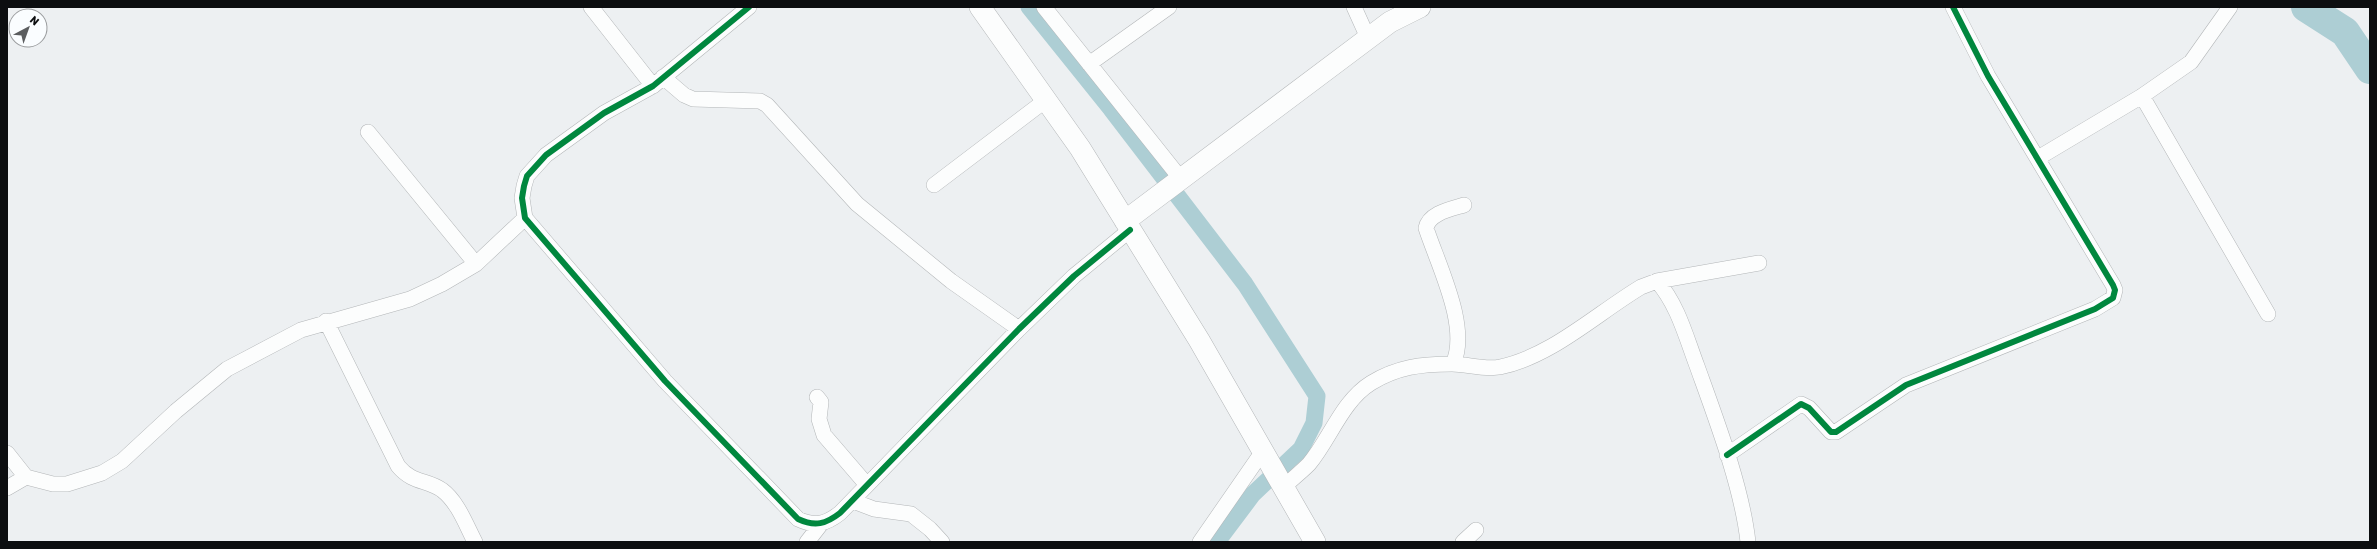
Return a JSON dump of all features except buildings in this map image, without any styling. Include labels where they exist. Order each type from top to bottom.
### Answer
[{"type":"main road","points":[[980,7],[1080,148],[1199,340],[1315,542]]},
{"type":"main road","points":[[1128,225],[1171,187],[1368,38],[1390,22],[1420,7]]},
{"type":"street","points":[[591,7],[658,82],[693,99],[760,101],[767,105],[858,204],[951,281],[1019,329]]},
{"type":"street","points":[[749,7],[658,82],[604,113],[546,155],[527,176],[522,198],[525,218],[665,381],[798,519],[809,524],[821,524],[832,520],[1019,329],[1128,225]]},
{"type":"street","points":[[1044,7],[1089,64],[1171,187]]},
{"type":"street","points":[[1089,64],[1170,7]]},
{"type":"street","points":[[1354,7],[1368,38]]},
{"type":"street","points":[[1727,455],[1801,404],[1809,408],[1831,432],[1836,432],[1906,385],[2095,309],[2113,298],[2115,290],[2113,285],[1988,76],[1953,7]]},
{"type":"street","points":[[2038,158],[2142,96],[2191,62],[2230,7]]},
{"type":"street","points":[[2142,96],[2268,314]]},
{"type":"street","points":[[934,186],[1046,100]]},
{"type":"street","points":[[368,132],[476,264]]},
{"type":"street","points":[[1453,364],[1458,352],[1455,314],[1426,228],[1429,221],[1436,215],[1464,205]]},
{"type":"street","points":[[7,453],[26,477],[53,484],[67,484],[102,473],[122,461],[176,411],[227,369],[301,330],[326,321],[374,311],[410,299],[476,264],[525,218]]},
{"type":"street","points":[[1282,483],[1308,464],[1353,398],[1369,384],[1392,371],[1413,366],[1453,364],[1468,367],[1498,367],[1522,360],[1551,346],[1635,291],[1657,281],[1759,263]]},
{"type":"street","points":[[1657,281],[1676,311],[1714,413],[1741,503],[1748,542]]},
{"type":"street","points":[[326,321],[398,466],[404,474],[417,481],[441,490],[450,497],[475,542]]},
{"type":"street","points":[[817,397],[821,402],[819,419],[824,436],[867,485]]},
{"type":"street","points":[[1200,542],[1266,455]]},
{"type":"street","points":[[7,488],[26,477]]},
{"type":"street","points":[[852,501],[879,510],[911,514],[942,542]]},
{"type":"street","points":[[807,542],[821,524]]},
{"type":"street","points":[[1463,542],[1476,530]]},
{"type":"waterway","points":[[1029,7],[1111,109],[1245,284],[1317,396],[1314,423],[1301,449],[1253,494],[1217,542]]},
{"type":"waterway","points":[[2306,7],[2345,32],[2370,69]]},
{"type":"cycle path","points":[[749,7],[653,86],[604,113],[546,155],[527,176],[522,198],[525,218],[665,381],[798,519],[815,524],[830,520],[840,513],[1019,329],[1074,276],[1130,230]]},
{"type":"cycle path","points":[[1727,455],[1801,404],[1809,408],[1831,432],[1836,432],[1906,385],[2095,309],[2113,298],[2115,290],[2113,285],[1988,76],[1953,7]]}]
